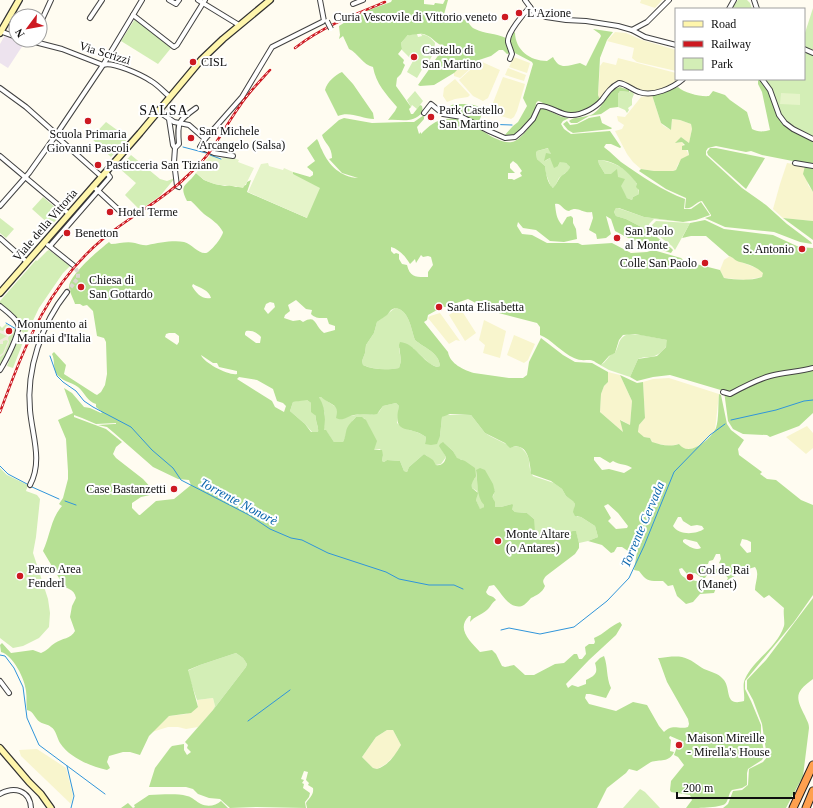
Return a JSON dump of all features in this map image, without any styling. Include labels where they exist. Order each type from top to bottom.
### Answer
[{"type":"highway","points":[[793,808],[813,765]]},
{"type":"highway","points":[[806,808],[813,791]]},
{"type":"street","points":[[0,32],[19,0]]},
{"type":"street","points":[[90,18],[102,0]]},
{"type":"street","points":[[0,206],[26,177],[56,135],[103,65],[142,0]]},
{"type":"street","points":[[169,0],[176,4],[179,0]]},
{"type":"street","points":[[198,0],[204,2],[239,26]]},
{"type":"street","name":"Viale della Vittoria","points":[[0,293],[2,286],[27,262],[93,186],[106,175],[206,54],[270,0]]},
{"type":"street","points":[[320,0],[322,9],[331,30]]},
{"type":"street","points":[[353,4],[363,0]]},
{"type":"street","points":[[525,0],[538,14],[552,18],[600,22],[632,30],[646,37],[675,45]]},
{"type":"street","points":[[632,30],[647,22],[669,0]]},
{"type":"street","points":[[133,15],[173,47],[177,45],[204,2]]},
{"type":"street","points":[[510,59],[512,54],[508,38],[517,23],[530,7]]},
{"type":"street","points":[[232,156],[200,149],[200,146],[242,97],[272,47],[324,21],[322,9]]},
{"type":"street","name":"Via Scrizzi","points":[[48,45],[103,65],[111,64],[137,74],[152,82],[170,97]]},
{"type":"street","points":[[424,113],[431,104],[444,114],[462,117],[501,137],[510,138],[515,137],[530,122],[539,106],[549,107],[560,113],[572,116],[594,107],[612,87],[619,83],[630,86],[639,92],[650,93],[659,92],[674,86],[682,80]]},
{"type":"street","points":[[763,80],[770,90],[779,115],[784,123],[813,139]]},
{"type":"street","points":[[0,88],[26,107],[56,135],[106,175]]},
{"type":"street","points":[[175,148],[179,144],[179,123],[196,108]]},
{"type":"street","points":[[158,111],[169,119],[189,125],[205,139]]},
{"type":"street","points":[[169,119],[173,145],[175,148],[174,167],[177,184],[179,187]]},
{"type":"street","points":[[0,156],[69,214]]},
{"type":"street","points":[[794,163],[813,166]]},
{"type":"street","name":"Viale della Vittoria","points":[[50,246],[98,191],[106,175]]},
{"type":"street","points":[[93,186],[122,213]]},
{"type":"street","points":[[0,238],[27,262]]},
{"type":"street","points":[[45,242],[73,265]]},
{"type":"street","points":[[30,485],[35,472],[36,460],[30,408],[30,382],[32,367],[47,324],[57,305],[67,292]]},
{"type":"street","points":[[0,306],[13,318],[18,326],[18,332],[8,356],[0,370]]},
{"type":"street","points":[[723,392],[730,394],[744,386],[771,376],[799,372],[813,368]]},
{"type":"street","points":[[0,681],[9,693]]},
{"type":"street","points":[[1,750],[41,794],[51,808]]},
{"type":"street","points":[[0,794],[10,790],[19,790],[27,795],[31,808]]},
{"type":"shaded area","points":[[641,0],[662,0],[655,8],[640,3]]},
{"type":"shaded area","points":[[615,32],[626,33],[642,40],[675,50],[675,71],[637,62],[632,58],[634,48],[607,41]]},
{"type":"shaded area","points":[[5,35],[8,36],[8,48],[21,48],[8,68],[0,63],[0,44]]},
{"type":"shaded area","points":[[514,57],[530,63],[527,73],[509,67]]},
{"type":"shaded area","points":[[618,58],[675,73],[675,80],[681,80],[676,84],[660,90],[649,92],[642,92],[620,82],[600,100],[598,95],[600,66],[603,62],[616,65]]},
{"type":"shaded area","points":[[480,61],[500,70],[488,98],[483,101],[473,96],[459,80]]},
{"type":"shaded area","points":[[464,64],[471,68],[460,78],[454,76],[454,72]]},
{"type":"shaded area","points":[[508,68],[526,75],[524,81],[505,75]]},
{"type":"shaded area","points":[[503,77],[525,84],[517,111],[511,119],[494,114],[491,108]]},
{"type":"shaded area","points":[[455,79],[470,95],[468,97],[447,102],[443,96],[444,88]]},
{"type":"shaded area","points":[[177,92],[170,108],[169,116],[166,119],[159,114]]},
{"type":"shaded area","points":[[652,95],[661,123],[664,126],[671,130],[672,119],[691,124],[692,129],[689,143],[681,137],[676,143],[682,142],[689,155],[678,164],[676,170],[673,171],[641,169],[627,154],[615,131],[622,129],[624,125],[618,121],[617,116],[625,117],[641,97]]},
{"type":"shaded area","points":[[787,163],[805,166],[808,185],[813,192],[813,221],[783,218],[773,209]]},
{"type":"shaded area","points":[[730,256],[759,269],[764,273],[762,277],[746,280],[724,278],[720,270],[724,260]]},
{"type":"shaded area","points":[[460,308],[476,333],[465,341],[449,315]]},
{"type":"shaded area","points":[[440,313],[460,341],[456,340],[449,344],[428,318]]},
{"type":"shaded area","points":[[484,320],[506,331],[500,358],[483,353],[485,345],[479,340]]},
{"type":"shaded area","points":[[7,325],[8,326],[5,333],[10,335],[8,338],[9,342],[4,354],[0,357],[8,341],[3,341],[3,344],[0,344],[0,340],[7,336],[0,333],[0,330],[3,331]]},
{"type":"shaded area","points":[[514,335],[535,344],[528,360],[524,363],[507,355]]},
{"type":"shaded area","points":[[608,372],[620,375],[632,401],[630,425],[621,420],[623,432],[600,412],[601,394],[604,386],[608,382]]},
{"type":"shaded area","points":[[669,378],[719,394],[715,430],[702,444],[695,448],[682,448],[679,444],[670,446],[653,443],[650,438],[644,437],[638,433],[639,425],[645,418],[643,382],[653,379]]},
{"type":"shaded area","points":[[807,426],[813,433],[813,448],[806,454],[786,437]]},
{"type":"shaded area","points":[[213,698],[215,706],[213,710],[198,727],[186,729],[168,727],[152,732],[169,716],[186,714],[198,707],[197,700]]},
{"type":"shaded area","points":[[387,730],[393,730],[401,745],[395,755],[386,764],[377,769],[373,768],[362,757],[376,737]]},
{"type":"shaded area","points":[[37,749],[66,768],[73,795],[71,804],[21,756],[19,750]]},
{"type":"green space","points":[[392,0],[424,0],[424,4],[434,5],[435,3],[443,4],[445,0],[448,0],[443,18],[461,18],[479,31],[506,38],[510,53],[507,54],[503,50],[499,50],[491,56],[461,66],[454,73],[434,85],[420,86],[418,85],[430,68],[432,68],[433,63],[445,46],[423,34],[407,35],[401,43],[402,49],[398,54],[404,60],[403,63],[405,65],[401,74],[397,78],[396,86],[411,107],[409,109],[411,114],[413,114],[420,105],[422,106],[423,112],[411,120],[388,120],[397,107],[376,79],[373,67],[366,64],[349,49],[343,36],[339,39],[339,26],[358,14],[391,2]]},
{"type":"green space","points":[[738,0],[747,0],[752,8],[732,8]]},
{"type":"green space","points":[[813,8],[813,52],[805,48],[805,33]]},
{"type":"green space","points":[[135,19],[171,48],[158,64],[121,41]]},
{"type":"green space","points":[[593,29],[613,32],[607,40],[600,58],[598,95],[600,100],[590,108],[578,112],[565,112],[552,108],[538,101],[536,103],[535,113],[528,124],[513,136],[504,136],[518,122],[527,106],[523,98],[533,64],[532,62],[513,52],[510,45],[512,34],[515,32],[518,44],[529,57],[547,61],[553,57],[561,66],[580,63],[586,66],[601,36]]},
{"type":"green space","points":[[417,34],[418,37],[422,36],[421,34],[431,38],[435,43],[434,50],[440,53],[436,56],[433,54],[426,67],[424,66],[417,78],[407,72],[413,61],[402,50],[401,43],[407,35]]},
{"type":"green space","points":[[805,51],[813,55],[813,136],[794,128],[781,115],[763,80],[805,80]]},
{"type":"green space","points":[[342,72],[353,84],[373,113],[374,119],[347,114],[338,116],[325,90],[332,79]]},
{"type":"green space","points":[[758,80],[761,80],[766,86],[784,123],[813,140],[813,165],[762,155],[751,151],[746,152],[716,146],[708,148],[706,155],[742,188],[766,205],[812,244],[800,242],[774,232],[725,227],[705,218],[711,215],[702,201],[690,208],[685,208],[686,198],[666,189],[639,171],[641,169],[673,171],[676,170],[681,159],[689,155],[688,150],[682,150],[682,146],[685,145],[682,142],[675,143],[681,137],[689,143],[692,129],[691,124],[672,119],[671,130],[661,123],[652,95],[678,87],[688,93],[702,96],[709,96],[713,91],[725,95],[747,112],[752,129],[758,131],[770,130],[762,92],[758,84]]},
{"type":"green space","points":[[620,87],[629,90],[629,92],[620,91],[618,94],[618,107],[610,108],[601,114],[589,116],[577,123],[571,123],[569,121],[574,118],[593,114],[612,92]]},
{"type":"green space","points":[[415,91],[423,101],[417,109],[412,105],[411,107],[407,100]]},
{"type":"green space","points":[[620,91],[631,91],[634,94],[632,105],[628,108],[629,110],[627,113],[625,110],[618,107],[618,94]]},
{"type":"green space","points":[[781,93],[800,94],[800,105],[780,104]]},
{"type":"green space","points":[[454,104],[470,104],[484,108],[479,122],[460,116],[445,114],[442,110]]},
{"type":"green space","points":[[541,107],[562,117],[569,118],[561,124],[564,129],[571,134],[610,131],[621,147],[606,144],[604,147],[621,162],[644,178],[685,199],[684,209],[691,209],[701,202],[710,215],[696,220],[683,222],[644,217],[616,208],[614,212],[616,216],[626,219],[649,231],[673,250],[671,253],[632,240],[615,231],[611,219],[606,216],[611,234],[606,238],[597,239],[596,234],[589,230],[593,218],[592,212],[585,212],[578,209],[572,209],[569,211],[557,204],[555,204],[557,215],[562,225],[567,217],[571,216],[573,218],[577,239],[564,242],[550,241],[536,230],[523,228],[518,222],[517,226],[522,234],[532,235],[547,243],[578,243],[582,245],[612,243],[631,253],[653,250],[681,258],[688,264],[696,264],[720,270],[724,278],[739,280],[762,277],[763,273],[755,267],[729,256],[706,236],[691,236],[682,238],[690,223],[705,220],[724,229],[773,235],[799,247],[813,248],[813,413],[799,426],[770,437],[767,435],[743,434],[733,429],[728,421],[724,391],[670,375],[637,381],[630,377],[638,359],[657,356],[666,347],[667,340],[635,334],[623,335],[619,340],[615,353],[609,356],[601,365],[591,360],[578,360],[565,353],[540,335],[540,327],[537,323],[491,311],[468,299],[445,307],[438,306],[437,310],[428,315],[427,320],[424,322],[448,352],[454,363],[474,373],[509,378],[523,378],[527,375],[529,362],[541,338],[563,355],[575,362],[592,363],[608,372],[608,382],[604,386],[601,394],[600,412],[623,432],[620,420],[630,425],[632,401],[620,375],[637,383],[643,382],[645,418],[639,425],[638,432],[644,437],[650,438],[652,442],[659,444],[679,444],[683,448],[688,449],[694,448],[705,442],[710,437],[717,425],[719,394],[721,395],[727,424],[731,430],[744,440],[738,449],[739,455],[762,472],[760,474],[767,479],[776,480],[801,500],[813,505],[813,595],[794,622],[745,681],[745,689],[761,725],[761,738],[765,755],[762,760],[748,769],[747,785],[742,788],[732,790],[725,804],[707,808],[686,808],[692,800],[690,795],[671,792],[670,790],[671,781],[684,765],[678,757],[674,755],[677,747],[679,749],[684,742],[670,736],[670,751],[674,752],[670,758],[651,762],[637,771],[629,769],[607,788],[597,808],[307,808],[306,803],[312,794],[313,788],[308,785],[309,783],[306,780],[308,772],[304,771],[301,779],[304,780],[302,783],[304,784],[303,788],[310,793],[305,802],[306,808],[230,808],[220,799],[209,798],[198,794],[193,789],[186,787],[149,787],[155,768],[172,746],[184,744],[184,750],[187,755],[191,752],[187,748],[188,745],[185,742],[213,710],[246,667],[247,664],[243,658],[236,653],[188,670],[198,707],[191,713],[169,716],[149,736],[140,755],[130,752],[123,752],[109,756],[107,762],[110,768],[107,770],[87,764],[69,753],[60,743],[53,728],[40,722],[31,712],[27,710],[26,693],[23,680],[14,662],[1,652],[0,645],[2,643],[11,653],[33,650],[41,653],[58,641],[71,636],[75,631],[70,617],[72,606],[76,598],[74,592],[60,584],[59,578],[43,551],[55,516],[62,506],[59,504],[63,498],[68,479],[66,439],[58,420],[73,413],[64,388],[72,393],[84,407],[101,413],[102,412],[96,407],[96,404],[88,399],[78,387],[58,376],[55,371],[52,354],[54,352],[66,365],[64,374],[97,395],[101,392],[105,385],[107,374],[106,342],[104,338],[97,336],[93,311],[87,305],[83,306],[80,304],[75,304],[70,291],[69,287],[71,282],[79,269],[109,242],[111,244],[129,242],[146,245],[180,241],[187,243],[203,253],[211,250],[223,232],[217,224],[191,201],[187,201],[183,191],[185,186],[196,173],[204,180],[225,186],[230,185],[236,187],[246,185],[247,182],[251,180],[247,192],[307,218],[293,172],[310,177],[313,175],[313,172],[307,167],[315,161],[307,148],[317,139],[328,161],[336,170],[341,173],[346,175],[358,178],[342,173],[329,159],[332,158],[331,150],[322,135],[339,120],[344,118],[372,123],[414,122],[424,115],[424,119],[417,127],[419,134],[421,132],[421,134],[436,122],[456,118],[466,121],[492,137],[504,142],[512,142],[516,140],[525,133]],"holes":[[[548,148],[551,154],[546,153],[544,161],[550,158],[554,168],[558,166],[560,162],[566,163],[570,167],[568,171],[560,177],[553,188],[548,181],[545,166],[537,159],[537,151]],[[598,160],[604,160],[615,164],[630,175],[637,184],[636,187],[639,190],[639,194],[633,197],[632,200],[627,198],[621,186],[625,179],[618,177],[617,169],[611,174],[605,174]],[[513,161],[522,171],[520,173],[522,176],[514,180],[508,179],[508,173],[515,173],[510,168],[510,164]],[[391,247],[402,254],[410,264],[415,259],[416,263],[421,255],[423,257],[431,257],[433,265],[428,272],[428,277],[417,277],[412,275],[407,265],[402,264],[399,259],[399,254],[394,254],[391,251]],[[193,284],[206,291],[211,298],[202,297],[192,286]],[[296,300],[306,309],[312,310],[311,314],[315,317],[327,318],[329,324],[335,326],[335,330],[324,333],[311,319],[303,322],[300,320],[293,321],[284,318],[290,311],[288,305]],[[270,302],[274,303],[275,307],[268,314],[264,309],[266,304]],[[395,308],[400,309],[409,320],[415,340],[437,357],[440,366],[437,367],[432,365],[427,362],[415,349],[405,343],[400,342],[401,361],[399,368],[381,369],[363,365],[362,361],[366,345],[374,333],[377,322]],[[246,331],[253,331],[261,337],[260,343],[256,343],[245,335]],[[175,333],[179,336],[179,342],[177,345],[165,337],[166,334]],[[201,355],[213,363],[217,363],[219,367],[237,371],[237,374],[228,373],[207,362]],[[239,377],[257,380],[273,389],[277,401],[286,406],[284,412],[275,407],[272,401],[237,379]],[[319,397],[334,405],[337,410],[336,418],[341,419],[357,414],[377,414],[383,406],[396,403],[399,406],[397,416],[400,426],[420,433],[426,437],[425,444],[431,445],[437,444],[440,436],[442,417],[450,414],[471,415],[485,433],[505,443],[510,448],[521,447],[529,459],[531,474],[551,481],[562,489],[566,496],[575,504],[573,512],[575,516],[581,517],[595,526],[598,537],[588,541],[602,545],[611,553],[614,552],[617,547],[622,547],[628,551],[637,552],[634,570],[639,571],[646,579],[663,581],[668,586],[673,585],[677,596],[686,604],[693,602],[700,594],[714,593],[716,588],[721,584],[705,584],[687,579],[681,574],[679,569],[682,568],[687,574],[695,573],[702,578],[705,578],[707,575],[701,565],[708,564],[709,561],[713,560],[716,554],[720,554],[721,559],[719,563],[724,567],[716,569],[714,572],[717,574],[724,573],[728,578],[723,583],[745,570],[755,567],[757,575],[755,590],[764,598],[769,595],[784,608],[784,626],[776,641],[754,665],[745,679],[744,701],[737,702],[730,699],[726,683],[719,675],[704,669],[688,659],[674,657],[658,658],[667,682],[688,719],[688,727],[673,727],[664,732],[647,705],[633,702],[616,711],[589,704],[585,698],[586,694],[606,698],[611,688],[608,680],[604,656],[595,663],[596,671],[592,677],[586,680],[586,684],[578,687],[572,685],[568,688],[566,684],[616,635],[622,625],[620,622],[594,638],[594,644],[589,644],[585,647],[586,654],[582,659],[579,659],[577,654],[574,654],[564,663],[555,664],[534,675],[525,675],[514,665],[505,667],[502,666],[496,654],[492,650],[480,652],[466,635],[464,626],[465,621],[469,616],[471,616],[470,622],[487,610],[496,600],[486,592],[489,586],[494,585],[509,603],[517,607],[522,606],[531,598],[539,594],[545,586],[543,581],[546,576],[575,554],[579,548],[576,531],[535,538],[533,534],[535,532],[534,519],[527,513],[515,512],[512,509],[512,504],[495,507],[493,497],[495,492],[493,484],[485,470],[480,468],[476,470],[478,493],[472,488],[472,483],[476,476],[475,468],[465,461],[457,458],[453,451],[443,442],[439,446],[446,457],[442,464],[436,465],[433,460],[424,454],[409,467],[407,472],[404,471],[400,461],[382,461],[382,450],[374,450],[377,441],[366,420],[362,417],[356,417],[347,427],[343,442],[334,442],[326,430],[324,430],[325,421],[323,405]],[[307,400],[311,403],[311,412],[316,416],[318,432],[311,432],[305,424],[290,411],[293,402]],[[74,415],[96,424],[116,423],[98,425],[107,427],[153,467],[178,479],[189,480],[191,485],[174,499],[156,501],[139,515],[132,508],[132,503],[141,497],[150,495],[153,490],[143,479],[113,454],[116,447],[122,442],[106,429],[74,417]],[[594,457],[600,457],[610,463],[613,461],[632,468],[624,473],[609,469],[602,470],[594,460]],[[478,493],[484,505],[484,507],[480,509],[476,500]],[[608,504],[618,513],[628,526],[627,528],[616,529],[608,521],[611,518],[604,506]],[[678,517],[681,517],[683,521],[691,526],[702,526],[704,529],[693,533],[684,533],[673,526]],[[685,539],[697,542],[701,548],[694,548],[683,542]],[[742,539],[751,542],[751,552],[747,553],[740,545]],[[387,730],[393,730],[401,745],[388,762],[377,769],[373,768],[362,757],[376,737]]]},
{"type":"green space","points":[[600,116],[602,123],[612,128],[611,129],[573,133],[563,124],[567,121],[570,125],[577,124],[589,118]]},
{"type":"green space","points":[[106,122],[128,138],[111,157],[91,138]]},
{"type":"green space","points":[[549,148],[551,154],[545,161],[550,158],[558,166],[560,162],[562,162],[566,163],[570,167],[569,170],[559,178],[554,188],[551,187],[546,174],[545,166],[537,159],[536,153],[537,151]]},
{"type":"green space","points":[[710,148],[765,158],[746,189],[708,155],[707,152]]},
{"type":"green space","points":[[211,154],[221,159],[225,157],[232,157],[239,160],[238,162],[254,168],[243,188],[218,185],[207,181],[196,173]]},
{"type":"green space","points":[[131,155],[160,179],[167,181],[175,178],[160,196],[140,210],[125,195],[136,183],[119,168]]},
{"type":"green space","points":[[598,160],[612,163],[625,170],[635,180],[639,194],[633,197],[632,200],[627,198],[611,175],[605,174]]},
{"type":"green space","points":[[268,163],[269,166],[283,170],[284,168],[293,172],[293,174],[320,188],[307,218],[248,192],[261,164]]},
{"type":"green space","points":[[805,166],[813,167],[813,192],[803,174]]},
{"type":"green space","points":[[43,197],[62,213],[51,226],[32,209]]},
{"type":"green space","points":[[616,208],[644,217],[683,222],[654,219],[649,224],[649,231],[626,219],[616,216],[614,212]]},
{"type":"green space","points":[[0,218],[14,229],[6,238],[0,233]]},
{"type":"green space","points":[[783,218],[813,221],[813,240]]},
{"type":"green space","points":[[656,221],[690,223],[675,250],[651,230],[651,226]]},
{"type":"green space","points":[[49,250],[70,266],[63,273],[39,308],[26,335],[21,331],[19,322],[0,303],[0,301],[36,260],[37,261]]},
{"type":"green space","points":[[395,308],[400,309],[403,312],[409,320],[415,340],[437,357],[440,366],[437,367],[430,364],[413,348],[399,348],[401,361],[399,368],[381,369],[363,365],[362,361],[366,345],[374,333],[377,322]]},
{"type":"green space","points":[[6,324],[16,330],[4,360],[0,365],[0,326],[2,328]]},
{"type":"green space","points":[[20,333],[25,337],[13,368],[7,366]]},
{"type":"green space","points":[[629,334],[667,340],[666,347],[659,354],[638,359],[630,377],[609,370],[600,365],[615,353],[621,339],[625,335]]},
{"type":"green space","points":[[319,397],[336,407],[338,410],[351,416],[360,414],[371,415],[379,412],[383,406],[396,403],[399,406],[397,423],[404,428],[426,437],[425,444],[440,436],[442,417],[445,415],[471,415],[485,433],[512,447],[520,447],[527,455],[533,476],[554,483],[562,489],[566,496],[573,500],[577,517],[581,517],[595,526],[598,537],[579,543],[576,532],[573,531],[535,538],[533,534],[534,519],[527,513],[515,512],[512,509],[512,504],[495,507],[493,497],[495,492],[492,484],[486,477],[476,470],[478,490],[484,505],[484,507],[480,510],[476,500],[477,491],[472,488],[472,480],[475,478],[461,459],[457,459],[453,451],[444,443],[442,450],[446,457],[441,464],[436,465],[424,454],[409,467],[407,472],[404,471],[400,461],[382,461],[383,455],[380,449],[374,450],[369,426],[364,418],[356,417],[349,426],[343,442],[334,442],[327,432],[323,430],[325,414]]},
{"type":"green space","points":[[307,400],[311,403],[311,409],[316,416],[318,432],[312,432],[290,411],[293,402]]},
{"type":"green space","name":"Parco Area Fenderl","points":[[0,468],[7,475],[28,485],[26,491],[37,495],[40,499],[33,553],[48,599],[50,613],[49,627],[39,638],[23,646],[13,648],[0,638]]},
{"type":"green space","points":[[813,598],[813,679],[800,691],[798,695],[798,699],[809,726],[803,776],[786,808],[723,808],[728,804],[733,791],[742,790],[748,785],[749,769],[763,762],[767,757],[762,724],[747,689],[747,680],[766,660]]},
{"type":"green space","points":[[236,653],[243,658],[247,664],[246,667],[213,710],[215,706],[213,698],[197,700],[187,671]]},
{"type":"green space","points":[[640,789],[645,792],[660,808],[623,808]]},
{"type":"green space","points":[[173,794],[193,798],[206,806],[214,805],[221,801],[228,808],[133,808],[135,807],[134,805],[149,795]]},
{"type":"green space","points":[[128,803],[133,808],[121,808]]},
{"type":"waterway","points":[[482,124],[512,125]]},
{"type":"waterway","points":[[183,147],[206,153]]},
{"type":"waterway","points":[[210,155],[221,159]]},
{"type":"waterway","points":[[6,323],[16,329]]},
{"type":"waterway","name":"Torrente Nonorè","points":[[50,356],[57,376],[63,382],[76,391],[84,401],[93,407],[131,427],[152,450],[173,468],[181,480],[249,515],[270,529],[291,538],[302,540],[328,553],[386,572],[399,579],[429,585],[454,585],[463,589]]},
{"type":"waterway","name":"Torrente Cervada","points":[[731,420],[813,400]]},
{"type":"waterway","name":"Torrente Cervada","points":[[501,630],[509,628],[540,634],[574,627],[607,601],[629,578],[644,546],[674,472],[710,435],[725,424]]},
{"type":"waterway","points":[[0,466],[8,474],[27,484]]},
{"type":"waterway","points":[[32,487],[59,499]]},
{"type":"waterway","points":[[65,501],[76,505]]},
{"type":"waterway","points":[[0,655],[5,656],[14,668],[23,687],[27,718],[39,745],[105,794]]},
{"type":"waterway","points":[[248,721],[290,690]]},
{"type":"waterway","points":[[67,766],[74,796],[71,808]]},
{"type":"tunnel","points":[[67,292],[78,278],[78,272],[73,265]]},
{"type":"railway","points":[[295,48],[327,28],[385,2]]},
{"type":"railway","points":[[0,412],[29,340],[53,296],[67,276],[84,256],[104,238],[167,194],[196,168],[211,150],[246,97],[270,70]]},
{"type":"place","name":"L'Azione","points":[[519,13]]},
{"type":"place","name":"Curia Vescovile di Vittorio veneto","points":[[505,17]]},
{"type":"place","name":"Castello di San Martino","points":[[414,57]]},
{"type":"place","name":"CISL","points":[[193,62]]},
{"type":"place","name":"Park Castello San Martino","points":[[431,117]]},
{"type":"place","name":"Scuola Primaria Giovanni Pascoli","points":[[88,121]]},
{"type":"place","name":"San Michele Arcangelo (Salsa)","points":[[191,138]]},
{"type":"place","name":"Pasticceria San Tiziano","points":[[98,165]]},
{"type":"place","name":"Hotel Terme","points":[[110,212]]},
{"type":"place","name":"Benetton","points":[[67,233]]},
{"type":"place","name":"San Paolo al Monte","points":[[617,238]]},
{"type":"place","name":"S. Antonio","points":[[802,249]]},
{"type":"place","name":"Colle San Paolo","points":[[705,263]]},
{"type":"place","name":"Chiesa di San Gottardo","points":[[81,287]]},
{"type":"place","name":"Santa Elisabetta","points":[[439,307]]},
{"type":"place","name":"Monumento ai Marinai d'Italia","points":[[9,331]]},
{"type":"place","name":"Case Bastanzetti","points":[[174,489]]},
{"type":"place","name":"Monte Altare (o Antares)","points":[[498,541]]},
{"type":"place","name":"Parco Area Fenderl","points":[[20,576]]},
{"type":"place","name":"Col de Rai (Manet)","points":[[690,577]]},
{"type":"place","name":"Maison Mireille - Mirella's House","points":[[679,745]]},
{"type":"district","name":"SALSA","points":[[164,110]]}]
